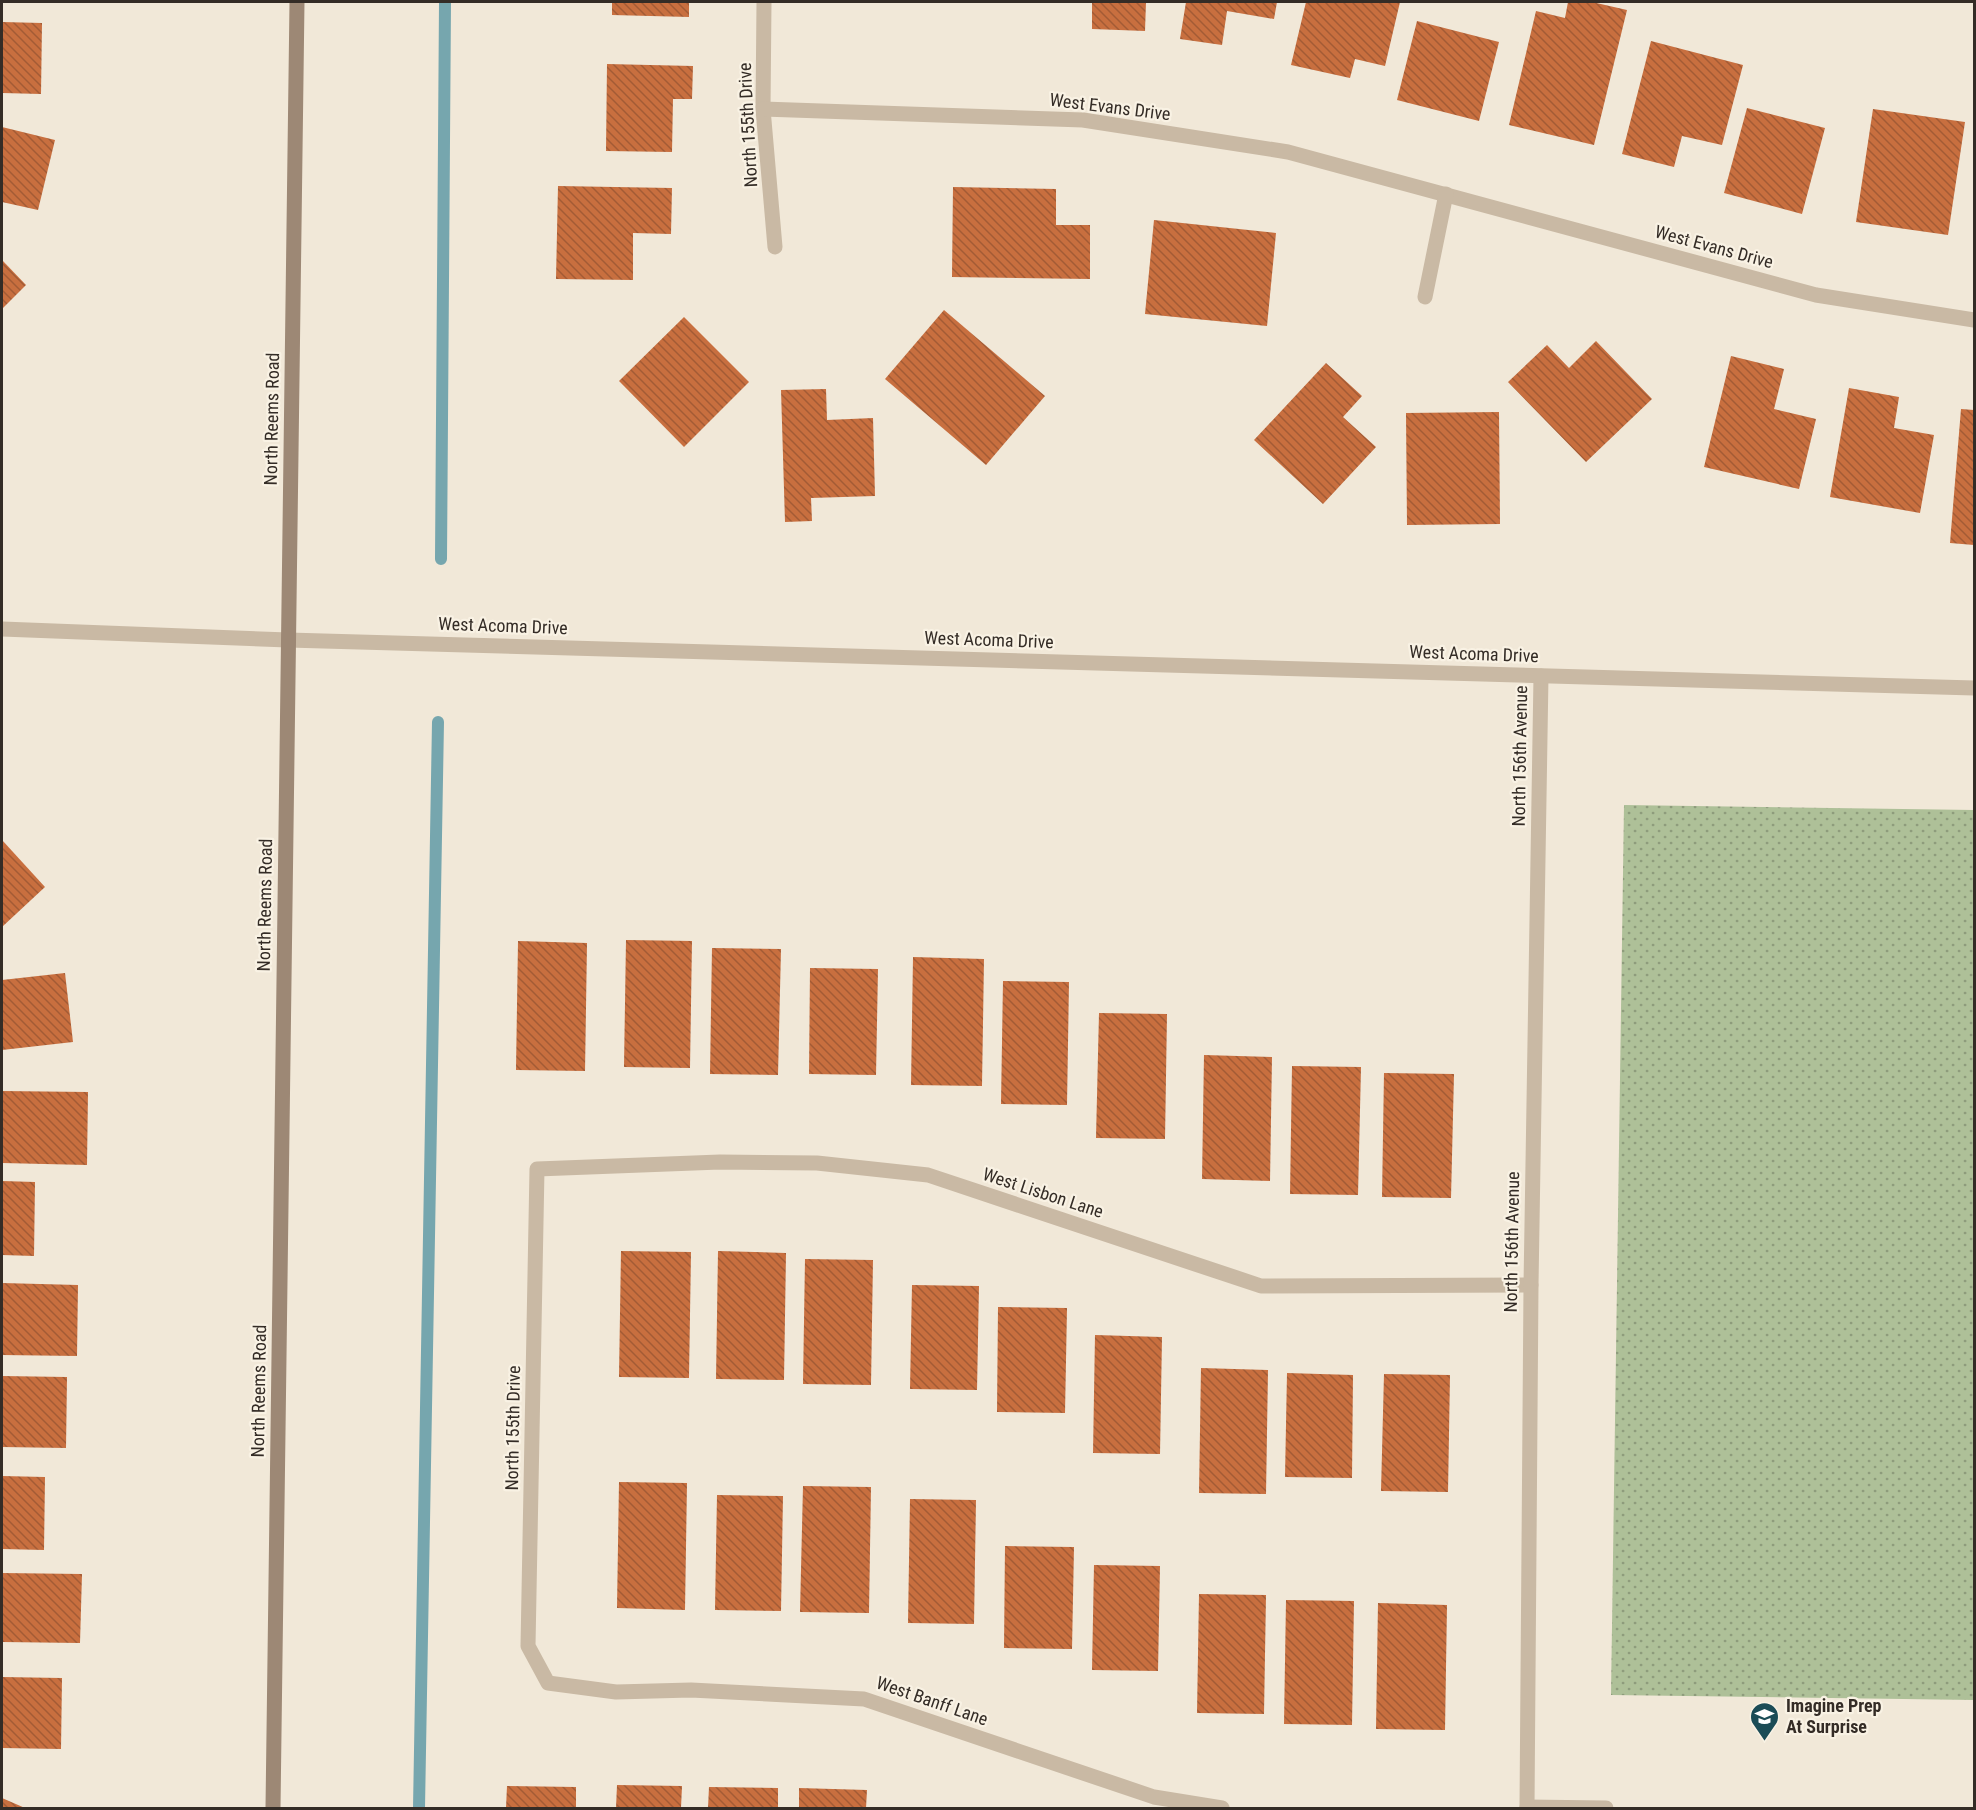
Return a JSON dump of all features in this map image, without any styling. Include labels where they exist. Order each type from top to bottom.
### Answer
[{"type":"main road","name":"North Reems Road","points":[[273,1809],[297,2]]},
{"type":"street","name":"North 155th Drive","points":[[764,2],[764,109],[775,247]]},
{"type":"street","name":"West Evans Drive","points":[[764,109],[1083,120],[1287,152],[1816,295],[1974,320]]},
{"type":"street","points":[[1425,297],[1446,194]]},
{"type":"street","name":"West Acoma Drive","points":[[2,629],[288,640],[1974,688]]},
{"type":"street","name":"North 156th Avenue","points":[[1527,1808],[1531,1285],[1541,676]]},
{"type":"street","name":"West Lisbon Lane","points":[[537,1169],[720,1162],[817,1163],[928,1175],[1261,1286],[1531,1285]]},
{"type":"street","name":"North 155th Drive","points":[[537,1169],[528,1646],[549,1683]]},
{"type":"street","name":"West Banff Lane","points":[[549,1683],[616,1692],[691,1690],[864,1699],[1154,1797],[1222,1809]]},
{"type":"street","points":[[1527,1808],[1606,1809]]},
{"type":"green space","points":[[1624,805],[1974,810],[1974,1700],[1611,1695]]},
{"type":"building","points":[[612,2],[689,2],[689,17],[612,15]]},
{"type":"building","points":[[1092,2],[1146,2],[1145,31],[1092,29]]},
{"type":"building","points":[[1186,2],[1277,2],[1274,19],[1227,11],[1222,45],[1180,39]]},
{"type":"building","points":[[1306,2],[1400,2],[1385,66],[1355,59],[1350,78],[1291,65]]},
{"type":"building","points":[[1568,2],[1592,2],[1627,10],[1594,145],[1509,125],[1536,11],[1565,18]]},
{"type":"building","points":[[1417,21],[1499,42],[1479,121],[1397,100]]},
{"type":"building","points":[[2,22],[42,23],[41,94],[2,93]]},
{"type":"building","points":[[1651,41],[1743,65],[1722,145],[1682,136],[1674,167],[1622,154]]},
{"type":"building","points":[[607,64],[693,66],[692,99],[673,99],[672,152],[606,151]]},
{"type":"building","points":[[1747,108],[1825,128],[1802,214],[1724,193]]},
{"type":"building","points":[[1873,109],[1965,122],[1948,235],[1856,222]]},
{"type":"building","points":[[2,127],[55,140],[38,210],[2,202]]},
{"type":"building","points":[[558,186],[672,188],[671,234],[633,233],[633,280],[556,279]]},
{"type":"building","points":[[953,187],[1056,189],[1056,225],[1090,225],[1090,279],[952,277]]},
{"type":"building","points":[[1154,220],[1276,233],[1267,326],[1145,314]]},
{"type":"building","points":[[2,260],[26,285],[2,309]]},
{"type":"building","points":[[944,310],[1045,396],[986,465],[885,379]]},
{"type":"building","points":[[684,317],[749,382],[684,447],[619,381]]},
{"type":"building","points":[[1596,341],[1652,399],[1586,462],[1508,382],[1547,345],[1569,368]]},
{"type":"building","points":[[1731,356],[1784,369],[1774,409],[1816,419],[1799,489],[1704,467]]},
{"type":"building","points":[[1326,363],[1362,396],[1343,417],[1376,447],[1323,504],[1254,440]]},
{"type":"building","points":[[1849,388],[1899,397],[1894,428],[1934,435],[1920,513],[1830,497]]},
{"type":"building","points":[[826,389],[827,420],[873,418],[875,496],[811,498],[812,521],[785,522],[781,390]]},
{"type":"building","points":[[1961,409],[1974,410],[1974,545],[1950,543]]},
{"type":"building","points":[[1499,412],[1500,524],[1407,525],[1406,413]]},
{"type":"building","points":[[2,840],[45,887],[2,927]]},
{"type":"building","points":[[626,940],[692,941],[690,1068],[624,1067]]},
{"type":"building","points":[[518,941],[587,943],[585,1071],[516,1070]]},
{"type":"building","points":[[712,948],[781,949],[778,1075],[710,1074]]},
{"type":"building","points":[[913,957],[984,959],[982,1086],[911,1085]]},
{"type":"building","points":[[810,968],[878,969],[876,1075],[809,1074]]},
{"type":"building","points":[[65,973],[73,1042],[2,1050],[2,980]]},
{"type":"building","points":[[1003,981],[1069,982],[1067,1105],[1001,1104]]},
{"type":"building","points":[[1099,1013],[1167,1014],[1165,1139],[1096,1138]]},
{"type":"building","points":[[1204,1055],[1272,1057],[1270,1181],[1202,1179]]},
{"type":"building","points":[[1292,1066],[1361,1067],[1358,1195],[1290,1194]]},
{"type":"building","points":[[1384,1073],[1454,1074],[1451,1198],[1382,1197]]},
{"type":"building","points":[[2,1091],[88,1092],[87,1165],[2,1163]]},
{"type":"building","points":[[2,1181],[35,1182],[34,1256],[2,1255]]},
{"type":"building","points":[[621,1251],[691,1252],[689,1378],[619,1377]]},
{"type":"building","points":[[718,1251],[786,1253],[784,1380],[716,1379]]},
{"type":"building","points":[[805,1259],[873,1260],[871,1385],[803,1384]]},
{"type":"building","points":[[2,1283],[78,1285],[77,1356],[2,1355]]},
{"type":"building","points":[[912,1285],[979,1286],[977,1390],[910,1389]]},
{"type":"building","points":[[998,1307],[1067,1308],[1065,1413],[997,1412]]},
{"type":"building","points":[[1095,1335],[1162,1337],[1160,1454],[1093,1453]]},
{"type":"building","points":[[1201,1368],[1268,1370],[1266,1494],[1199,1493]]},
{"type":"building","points":[[1287,1373],[1353,1375],[1352,1478],[1285,1477]]},
{"type":"building","points":[[1384,1374],[1450,1375],[1448,1492],[1381,1491]]},
{"type":"building","points":[[2,1376],[67,1377],[66,1448],[2,1447]]},
{"type":"building","points":[[2,1476],[45,1477],[44,1550],[2,1549]]},
{"type":"building","points":[[619,1482],[687,1483],[685,1610],[617,1608]]},
{"type":"building","points":[[803,1486],[871,1487],[869,1613],[800,1612]]},
{"type":"building","points":[[717,1495],[783,1496],[781,1611],[715,1610]]},
{"type":"building","points":[[910,1499],[976,1500],[974,1624],[908,1623]]},
{"type":"building","points":[[1005,1546],[1074,1547],[1072,1649],[1004,1648]]},
{"type":"building","points":[[1094,1565],[1160,1566],[1158,1671],[1092,1670]]},
{"type":"building","points":[[2,1573],[82,1574],[80,1643],[2,1642]]},
{"type":"building","points":[[1199,1594],[1266,1595],[1264,1714],[1197,1713]]},
{"type":"building","points":[[1286,1600],[1354,1601],[1352,1725],[1284,1724]]},
{"type":"building","points":[[1378,1603],[1447,1605],[1445,1730],[1376,1729]]},
{"type":"building","points":[[2,1677],[62,1678],[61,1749],[2,1748]]},
{"type":"building","points":[[617,1785],[682,1786],[681,1808],[616,1808]]},
{"type":"building","points":[[507,1786],[576,1787],[576,1808],[506,1808]]},
{"type":"building","points":[[709,1787],[778,1788],[778,1808],[708,1808]]},
{"type":"building","points":[[799,1788],[867,1790],[866,1808],[799,1808]]},
{"type":"building","points":[[2,1798],[25,1808],[2,1808]]},
{"type":"waterway","points":[[441,559],[445,2]]},
{"type":"waterway","points":[[419,1808],[438,722]]},
{"type":"place","name":"Imagine Prep At Surprise","points":[[1765,1742]]}]
